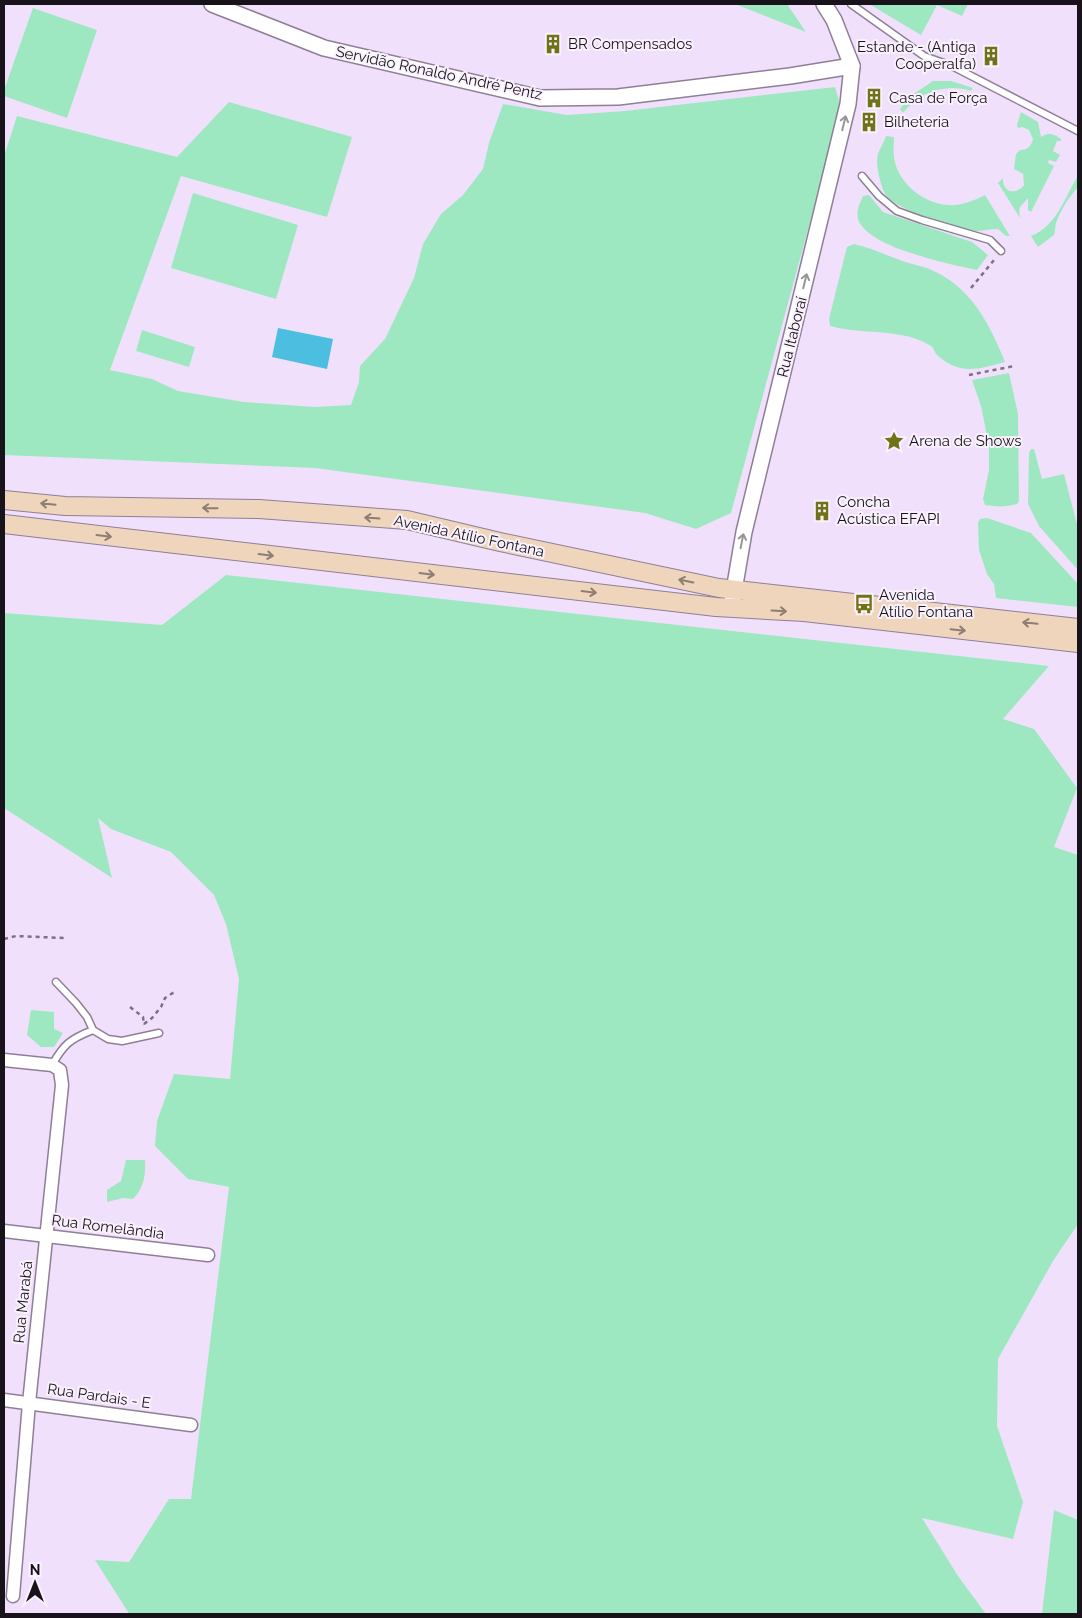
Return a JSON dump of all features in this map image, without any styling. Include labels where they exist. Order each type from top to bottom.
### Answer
[{"type":"main road","name":"Avenida Atílio Fontana","points":[[4,500],[65,506],[259,509],[407,520],[500,542],[718,588],[1078,628]]},
{"type":"main road","points":[[4,524],[731,608],[804,612],[1078,643]]},
{"type":"street","name":"Servidão Ronaldo André Pentz","points":[[212,4],[324,48],[540,98],[618,97],[790,76],[852,66]]},
{"type":"street","points":[[824,4],[834,20],[852,66]]},
{"type":"street","name":"Rua Itaboraí","points":[[731,608],[744,532],[848,104],[852,66]]},
{"type":"street","points":[[4,1060],[56,1068]]},
{"type":"street","name":"Rua Marabá","points":[[13,1596],[29,1403],[62,1085],[56,1068]]},
{"type":"street","name":"Rua Romelândia","points":[[4,1231],[208,1255]]},
{"type":"street","name":"Rua Pardais - E","points":[[4,1400],[191,1424]]},
{"type":"lane","points":[[851,4],[924,56],[952,66],[1078,132]]},
{"type":"lane","points":[[862,176],[879,196],[897,211],[990,240],[1001,251]]},
{"type":"lane","points":[[56,982],[87,1017],[93,1030],[108,1039],[122,1041],[159,1032]]},
{"type":"lane","points":[[56,1068],[61,1050],[74,1037],[93,1030]]},
{"type":"path","points":[[972,288],[1001,251]]},
{"type":"path","points":[[969,375],[1014,366]]},
{"type":"path","points":[[4,939],[16,936],[64,938]]},
{"type":"path","points":[[144,1024],[157,1013],[165,998],[176,991]]},
{"type":"path","points":[[130,1007],[143,1017],[144,1036]]},
{"type":"green space","points":[[735,4],[787,4],[806,32]]},
{"type":"green space","points":[[869,4],[968,4],[962,16],[937,5],[921,35]]},
{"type":"green space","points":[[33,8],[97,30],[67,118],[4,96],[4,90]]},
{"type":"green space","points":[[933,81],[951,81],[973,88],[971,91],[952,88],[934,91],[917,100],[903,113],[900,109],[909,97]]},
{"type":"green space","points":[[835,87],[841,108],[731,513],[696,529],[645,513],[315,468],[4,455],[4,156],[17,116],[177,157],[229,102],[352,137],[327,217],[181,176],[110,370],[152,379],[178,391],[244,402],[315,407],[351,405],[359,382],[360,366],[385,339],[414,278],[423,244],[441,214],[463,195],[483,169],[489,143],[503,104],[567,115],[625,111]]},
{"type":"green space","points":[[1021,112],[1038,122],[1041,137],[1051,134],[1061,139],[1061,141],[1057,141],[1053,151],[1060,155],[1056,162],[1049,160],[1048,163],[1054,166],[1031,212],[1028,210],[1028,198],[1021,205],[1020,218],[998,183],[1003,178],[1005,187],[1010,191],[1017,191],[1024,185],[1023,174],[1014,169],[1016,154],[1020,150],[1028,148],[1033,139],[1029,130],[1022,127],[1018,128],[1017,125]]},
{"type":"green space","points":[[886,136],[894,137],[896,166],[900,175],[912,190],[929,200],[948,205],[967,203],[985,195],[1010,236],[1006,236],[998,229],[975,231],[940,223],[911,212],[889,199],[882,188],[877,163],[878,154]]},
{"type":"green space","points":[[1078,176],[1078,187],[1060,214],[1054,235],[1038,247],[1031,236],[1047,226],[1054,218]]},
{"type":"green space","points":[[193,193],[298,225],[276,299],[171,268]]},
{"type":"green space","points":[[869,195],[883,212],[972,242],[988,255],[977,270],[926,258],[891,246],[864,229],[858,219],[858,210],[863,196]]},
{"type":"green space","points":[[854,244],[927,268],[955,284],[976,306],[985,319],[1005,362],[987,367],[962,368],[945,362],[931,346],[912,337],[830,326],[829,319],[847,247]]},
{"type":"green space","points":[[142,330],[195,347],[189,367],[136,351]]},
{"type":"green space","points":[[1009,373],[1018,414],[1019,501],[1017,504],[1009,506],[985,505],[983,499],[989,470],[989,446],[981,406],[972,380]]},
{"type":"green space","points":[[1031,449],[1034,449],[1042,479],[1064,474],[1078,528],[1078,570],[1039,526],[1028,504],[1029,453]]},
{"type":"green space","points":[[987,518],[1031,533],[1078,584],[1078,607],[996,598],[994,584],[987,574],[979,550],[978,523],[980,519]]},
{"type":"green space","points":[[226,575],[1049,666],[1003,719],[1034,729],[1077,788],[1054,847],[1078,855],[1078,1224],[1053,1261],[998,1359],[997,1426],[1023,1502],[1013,1539],[922,1518],[958,1576],[986,1614],[128,1614],[95,1560],[129,1562],[169,1499],[191,1499],[229,1187],[188,1179],[155,1146],[157,1121],[174,1074],[230,1079],[239,979],[226,924],[214,895],[171,852],[111,829],[98,818],[112,878],[4,808],[4,613],[162,625]]},
{"type":"green space","points":[[31,1010],[54,1012],[54,1029],[63,1033],[54,1047],[41,1047],[27,1035]]},
{"type":"green space","points":[[126,1160],[145,1160],[145,1176],[142,1186],[133,1199],[123,1198],[107,1202],[107,1190],[121,1181]]},
{"type":"green space","points":[[1054,1510],[1078,1520],[1078,1614],[1042,1614]]},
{"type":"water","points":[[278,328],[333,339],[327,369],[272,357]]},
{"type":"place","name":"BR Compensados","points":[[553,44]]},
{"type":"place","name":"Estande - (Antiga Cooperalfa)","points":[[991,56]]},
{"type":"place","name":"Casa de Força","points":[[874,98]]},
{"type":"place","name":"Bilheteria","points":[[869,122]]},
{"type":"place","name":"Arena de Shows","points":[[894,441]]},
{"type":"place","name":"Concha Acústica EFAPI","points":[[822,511]]},
{"type":"place","name":"Avenida Atílio Fontana","points":[[864,604]]}]
